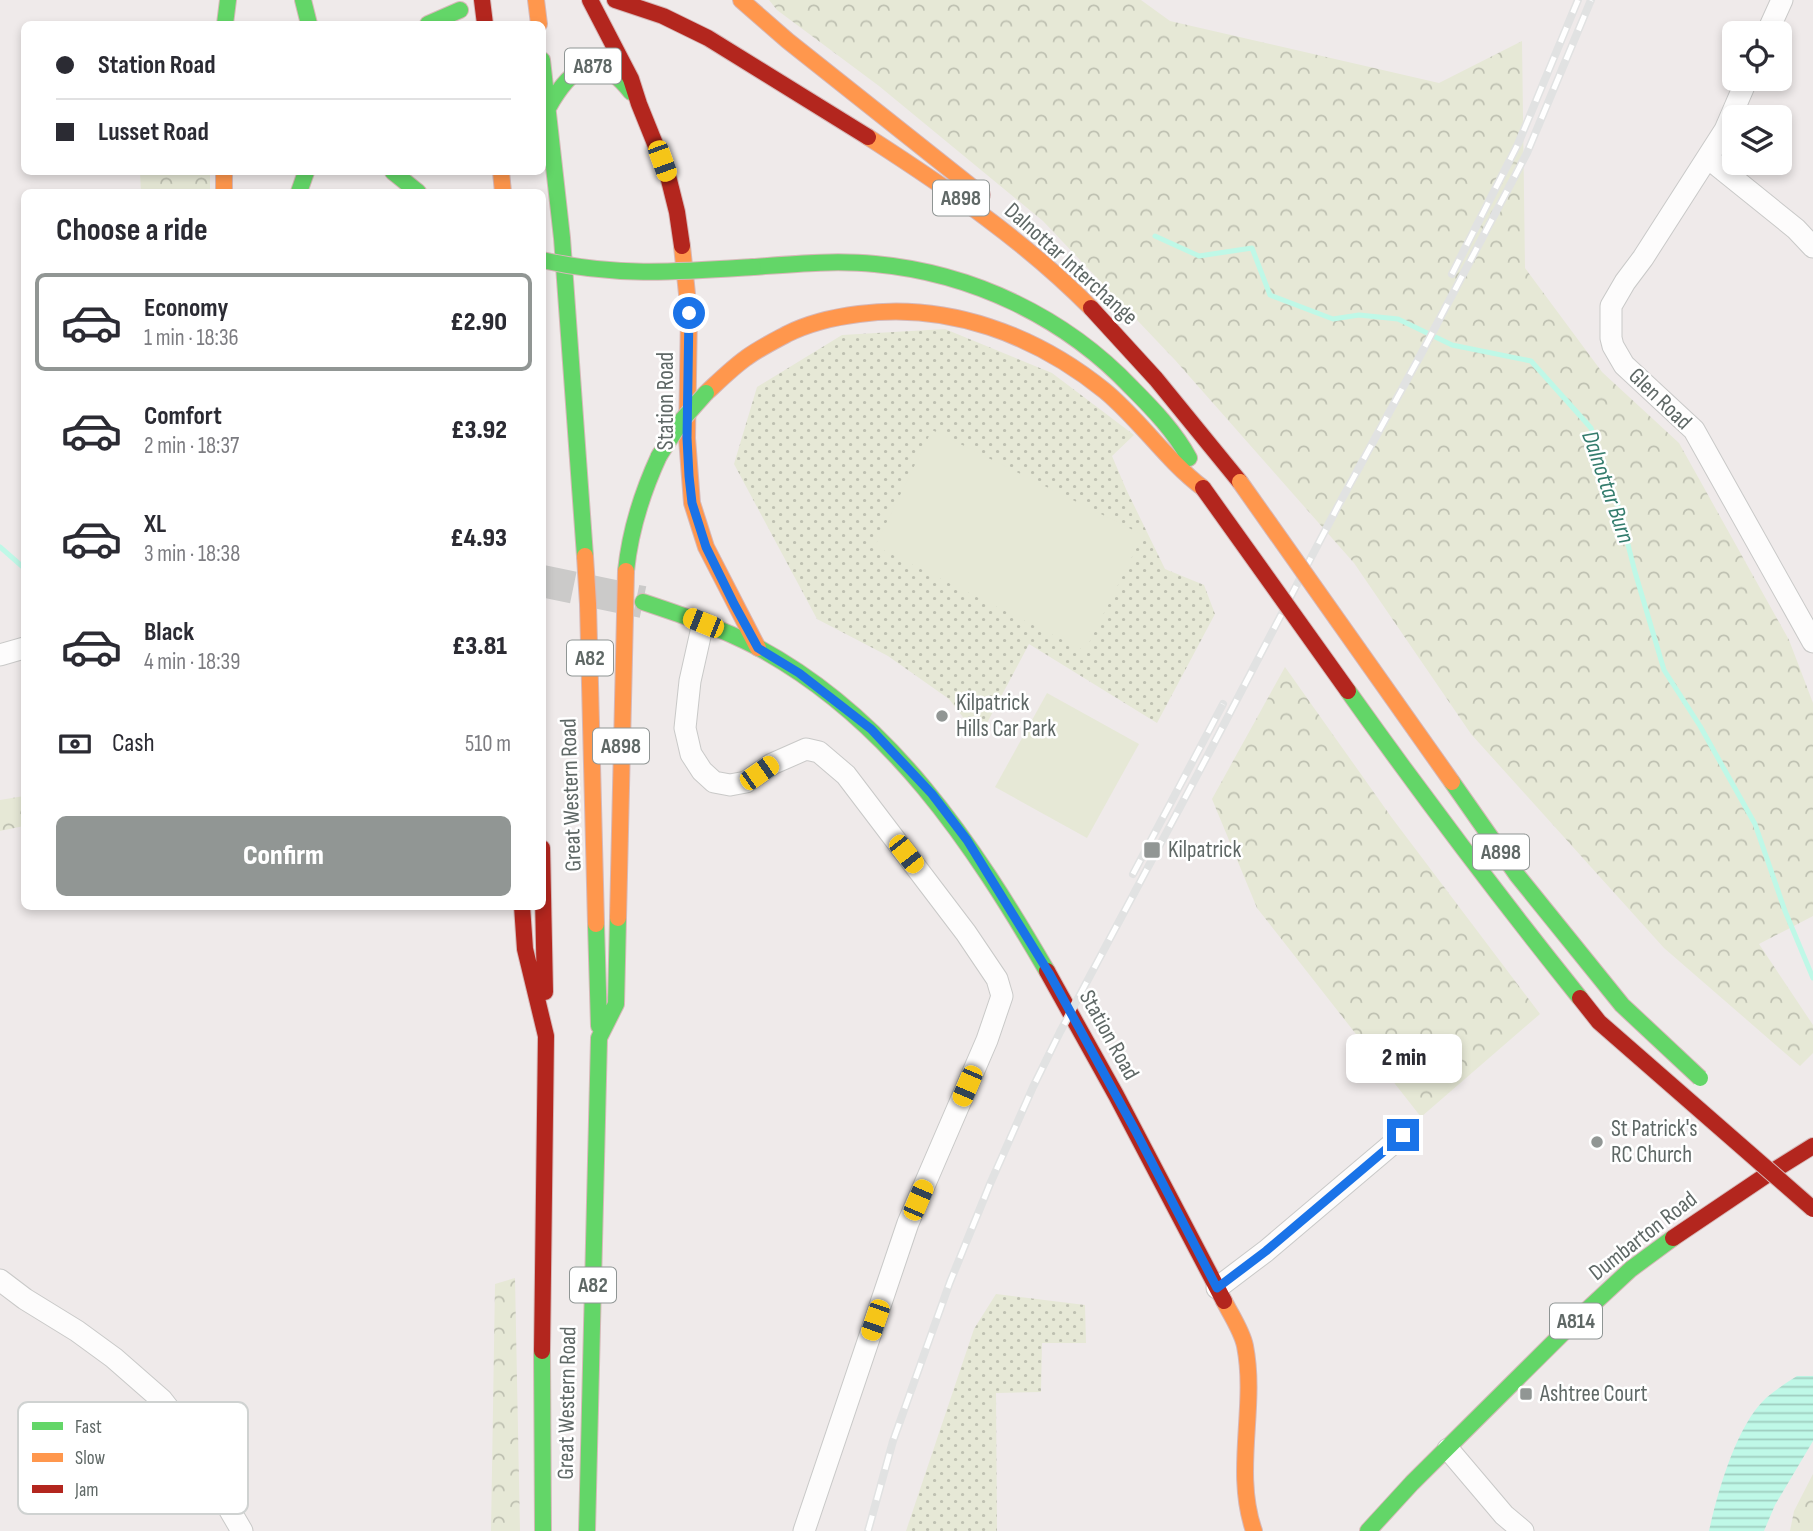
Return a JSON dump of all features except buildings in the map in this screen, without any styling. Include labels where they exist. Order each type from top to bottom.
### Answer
[{"type":"main road","points":[[225,21],[228,0]]},
{"type":"main road","points":[[303,0],[308,21]]},
{"type":"main road","points":[[482,0],[485,21]]},
{"type":"main road","points":[[536,0],[539,21]]},
{"type":"main road","name":"A878","points":[[590,0],[631,79],[639,104]]},
{"type":"main road","name":"Dalnottar Interchange","points":[[615,0],[648,9],[715,42],[966,201],[1051,269],[1123,341],[1240,482]]},
{"type":"main road","name":"A898","points":[[741,0],[788,41],[997,206]]},
{"type":"main road","points":[[435,21],[460,10]]},
{"type":"main road","name":"A878","points":[[548,108],[565,81],[574,73],[597,65],[608,68],[621,78],[639,104]]},
{"type":"main road","name":"Great Western Road","points":[[546,92],[562,238],[588,604],[599,1038],[587,1531]]},
{"type":"main road","name":"Station Road","points":[[639,104],[668,176],[688,284],[687,438],[692,503],[714,580],[758,648]]},
{"type":"main road","points":[[397,175],[414,189]]},
{"type":"main road","name":"A898","points":[[546,261],[580,269],[628,274],[849,263],[910,268],[978,287],[1027,308],[1078,340],[1121,374],[1186,451],[1203,488],[1446,826],[1599,1022],[1813,1209]]},
{"type":"main road","name":"A898","points":[[599,1038],[616,1003],[624,595],[627,559],[637,508],[659,456],[682,420],[722,377],[759,350],[799,330],[838,316],[901,309],[962,316],[1029,342],[1073,367],[1121,406],[1179,468],[1203,488]]},
{"type":"main road","name":"A898","points":[[1135,332],[1224,449],[1240,482],[1517,875],[1622,1005],[1712,1089]]},
{"type":"main road","points":[[642,602],[681,614],[700,613]]},
{"type":"main road","name":"Station Road","points":[[700,613],[799,673],[871,729],[932,794],[967,840],[1049,973],[1135,1130],[1244,1342],[1248,1365],[1248,1517],[1254,1531]]},
{"type":"main road","points":[[522,910],[526,948],[546,1035]]},
{"type":"main road","name":"Great Western Road","points":[[543,910],[546,1035],[542,1303],[544,1531]]},
{"type":"main road","name":"Dumbarton Road","points":[[1368,1531],[1412,1483],[1631,1269],[1679,1234],[1813,1146]]},
{"type":"main road","points":[[1782,1152],[1803,1169]]},
{"type":"street","points":[[1773,21],[1782,0]]},
{"type":"street","name":"Glen Road","points":[[1743,91],[1725,130],[1708,158],[1611,306],[1611,338],[1624,365],[1694,430],[1813,642]]},
{"type":"street","points":[[1708,158],[1796,229],[1813,247]]},
{"type":"street","points":[[700,613],[685,728],[691,754],[702,771],[714,782],[738,784],[746,782],[772,764],[806,749],[819,752],[846,775],[966,933],[997,978],[1002,996],[987,1040],[908,1223],[804,1531]]},
{"type":"street","points":[[0,655],[21,649]]},
{"type":"street","points":[[1217,1288],[1266,1251],[1403,1135]]},
{"type":"street","points":[[0,1280],[124,1366],[164,1402]]},
{"type":"street","points":[[1448,1449],[1504,1515],[1523,1531]]},
{"type":"street","points":[[232,1514],[242,1531]]},
{"type":"green space","points":[[769,0],[1141,0],[1170,21],[1439,83],[1522,41],[1525,268],[1602,372],[1679,443],[1789,640],[1813,703],[1813,916],[1759,944],[1813,1025],[1813,1053],[1800,1066],[1664,948],[1471,734],[1354,563],[1175,360],[1043,221],[879,86],[777,10]]},
{"type":"green space","points":[[140,175],[210,175],[210,189],[141,189]]},
{"type":"green space","points":[[945,329],[1052,373],[1134,435],[1112,456],[1126,489],[1165,569],[1204,585],[1215,614],[1157,723],[1029,644],[979,738],[949,699],[888,656],[817,619],[734,464],[757,387],[842,335]]},
{"type":"green space","points":[[932,430],[1143,535],[1085,651],[875,546]]},
{"type":"green space","points":[[1285,667],[1392,818],[1540,1014],[1421,1117],[1257,908],[1212,799]]},
{"type":"green space","points":[[1047,693],[1139,744],[1087,838],[995,787]]},
{"type":"green space","points":[[21,796],[21,827],[0,831],[0,800]]},
{"type":"green space","points":[[515,1278],[520,1531],[491,1531],[495,1284]]},
{"type":"green space","points":[[996,1294],[1085,1305],[1086,1343],[1042,1343],[1041,1392],[996,1393],[997,1531],[906,1531],[974,1329]]},
{"type":"green space","points":[[1813,1474],[1813,1531],[1790,1531],[1794,1511]]},
{"type":"shaded area","points":[[1797,1376],[1813,1376],[1813,1441],[1775,1505],[1764,1531],[1709,1531],[1723,1479],[1746,1425],[1766,1398]]},
{"type":"waterway","name":"Dalnottar Burn","points":[[1155,236],[1199,256],[1252,248],[1270,295],[1333,319],[1359,315],[1398,319],[1452,345],[1531,361],[1591,428],[1617,502],[1664,670],[1700,726],[1755,824],[1785,911],[1813,978]]},
{"type":"waterway","points":[[0,547],[21,565]]},
{"type":"tunnel","points":[[546,582],[643,602]]},
{"type":"railway","points":[[1452,274],[1518,144],[1578,0]]},
{"type":"railway","points":[[868,1531],[893,1441],[950,1282],[1033,1087],[1527,153],[1591,0]]},
{"type":"railway","points":[[1133,874],[1223,704]]},
{"type":"traffic: fast","points":[[225,21],[228,0]]},
{"type":"traffic: fast","points":[[303,0],[308,21]]},
{"type":"traffic: fast","points":[[435,21],[460,10]]},
{"type":"traffic: fast","points":[[548,108],[575,73],[595,66],[618,78],[631,92]]},
{"type":"traffic: fast","points":[[546,96],[562,238],[585,556]]},
{"type":"traffic: fast","points":[[300,189],[305,175]]},
{"type":"traffic: fast","points":[[397,175],[414,189]]},
{"type":"traffic: fast","points":[[546,261],[622,271],[753,267]]},
{"type":"traffic: fast","points":[[753,267],[829,262],[875,264],[947,277],[981,288],[1047,320],[1106,363],[1163,421],[1189,458]]},
{"type":"traffic: fast","points":[[659,456],[682,420],[706,393]]},
{"type":"traffic: fast","points":[[626,571],[638,512],[659,456]]},
{"type":"traffic: fast","points":[[643,602],[715,628],[757,647],[805,676],[848,710],[925,788],[989,877],[1047,971]]},
{"type":"traffic: fast","points":[[1348,691],[1461,846],[1580,998]]},
{"type":"traffic: fast","points":[[1452,782],[1517,875],[1622,1005],[1700,1078]]},
{"type":"traffic: fast","points":[[587,1531],[599,1038],[616,1004],[618,918]]},
{"type":"traffic: fast","points":[[596,924],[599,1026]]},
{"type":"traffic: fast","points":[[1368,1531],[1412,1483],[1576,1320],[1631,1269],[1673,1238]]},
{"type":"traffic: fast","points":[[542,1351],[543,1531]]},
{"type":"traffic: slow","points":[[536,0],[539,21]]},
{"type":"traffic: slow","points":[[741,0],[788,41],[982,195]]},
{"type":"traffic: slow","points":[[868,137],[984,216],[1039,260],[1091,308]]},
{"type":"traffic: slow","points":[[224,175],[224,189]]},
{"type":"traffic: slow","points":[[501,175],[503,189]]},
{"type":"traffic: slow","points":[[682,246],[689,313],[687,438],[692,503],[706,547],[758,648]]},
{"type":"traffic: slow","points":[[706,393],[756,351],[813,324],[850,315],[892,312],[958,318],[1020,339],[1078,371],[1118,403],[1177,465],[1203,488]]},
{"type":"traffic: slow","points":[[1240,482],[1452,782]]},
{"type":"traffic: slow","points":[[585,556],[596,924]]},
{"type":"traffic: slow","points":[[618,918],[626,571]]},
{"type":"traffic: slow","points":[[1224,1301],[1245,1346],[1249,1392],[1245,1485],[1254,1531]]},
{"type":"traffic: jam","points":[[482,0],[485,21]]},
{"type":"traffic: jam","points":[[590,0],[631,79],[668,176],[682,246]]},
{"type":"traffic: jam","points":[[615,0],[663,16],[708,38],[868,137]]},
{"type":"traffic: jam","points":[[1091,308],[1156,379],[1240,482]]},
{"type":"traffic: jam","points":[[1203,488],[1348,691]]},
{"type":"traffic: jam","points":[[522,910],[525,949],[546,1036],[542,1351]]},
{"type":"traffic: jam","points":[[543,910],[545,992]]},
{"type":"traffic: jam","points":[[1047,971],[1116,1095],[1224,1301]]},
{"type":"traffic: jam","points":[[1580,998],[1599,1022],[1813,1209]]},
{"type":"traffic: jam","points":[[1673,1238],[1813,1146]]},
{"type":"place","name":"Kilpatrick Hills Car Park","points":[[942,716]]},
{"type":"place","name":"Kilpatrick","points":[[1152,850]]},
{"type":"place","name":"St Patrick's RC Church","points":[[1597,1142]]},
{"type":"place","name":"Ashtree Court","points":[[1526,1394]]},
{"type":"route","points":[[689,313],[687,438],[692,503],[706,547],[734,604],[758,648],[799,673],[871,729],[932,794],[967,840],[1049,973],[1217,1288],[1266,1251],[1403,1135]]}]
